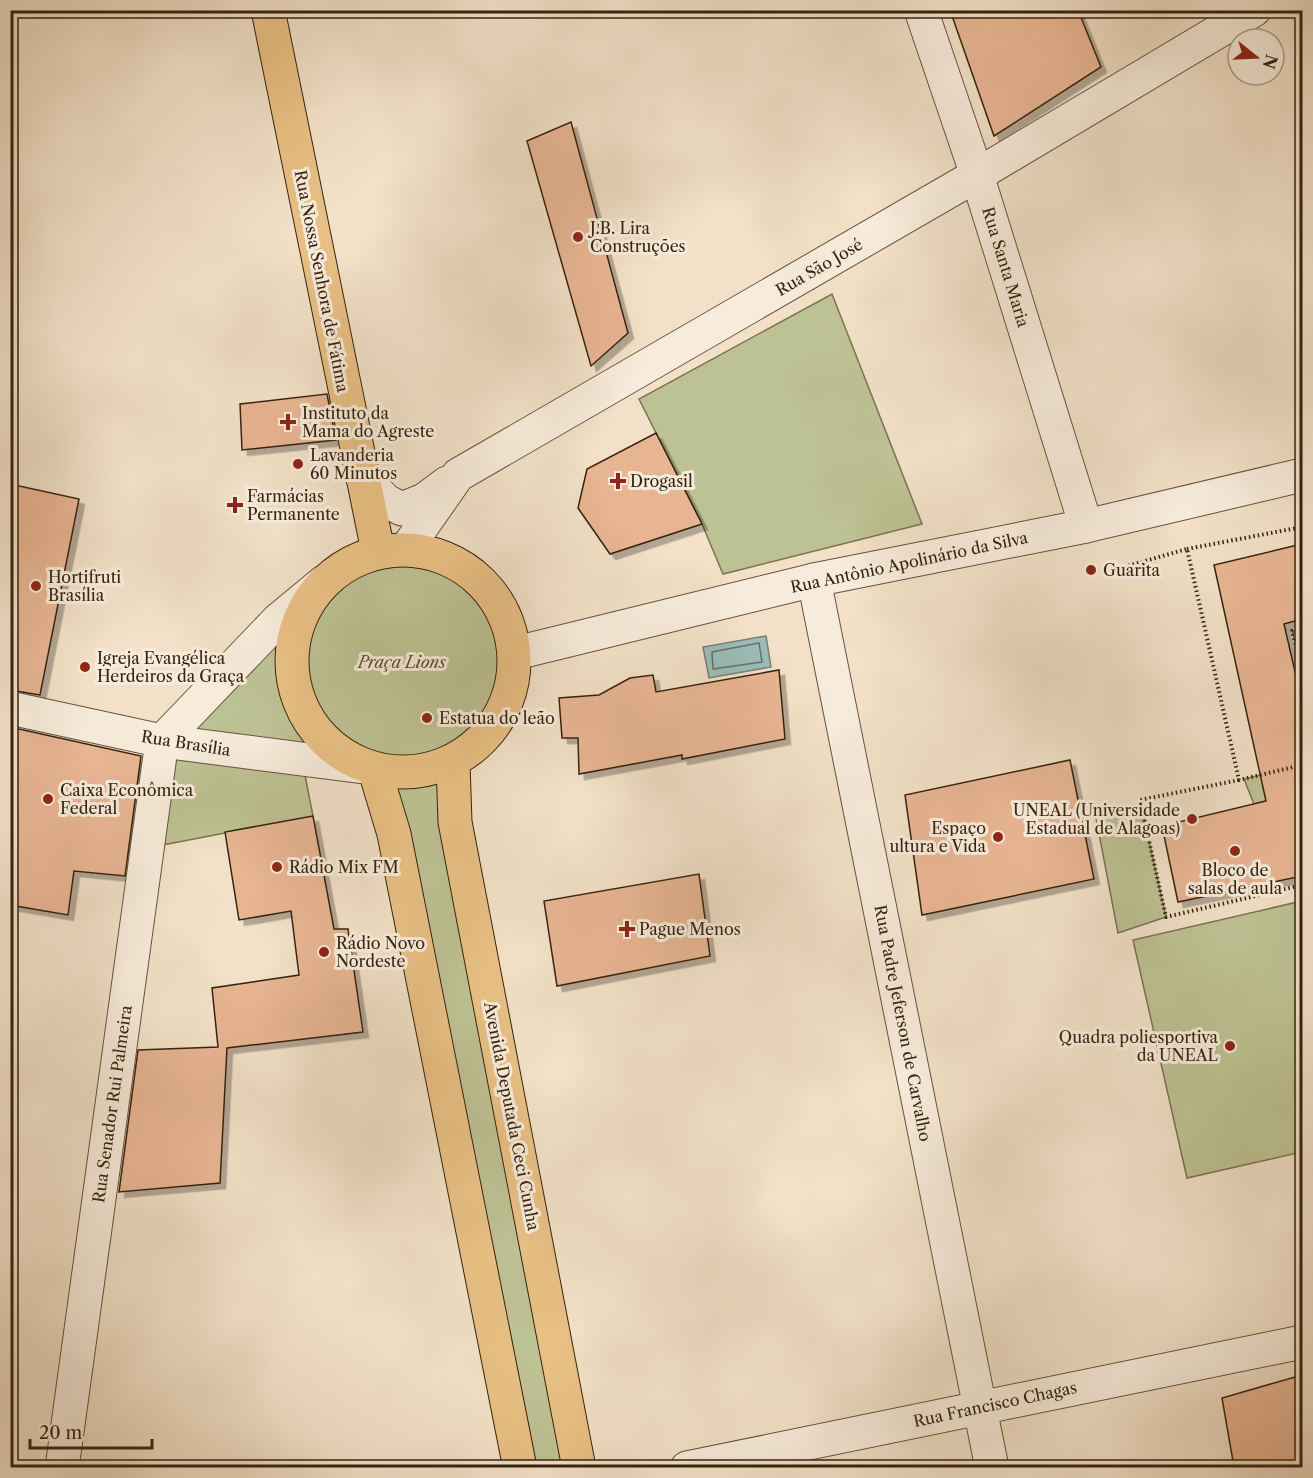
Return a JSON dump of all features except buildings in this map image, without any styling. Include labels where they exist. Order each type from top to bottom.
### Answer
[{"type":"main road","name":"Rua Nossa Senhora de Fátima","points":[[268,10],[362,476],[393,550]]},
{"type":"main road","points":[[393,550],[468,569],[492,591],[516,653],[510,696],[488,735],[453,762],[402,775],[370,769],[326,744],[301,707],[291,664],[299,619],[324,582],[353,560],[393,550]]},
{"type":"main road","name":"Avenida Deputada Ceci Cunha","points":[[453,762],[455,822],[579,1467]]},
{"type":"main road","points":[[370,769],[394,834],[520,1467]]},
{"type":"street","name":"Rua Santa Maria","points":[[921,10],[977,175],[1086,526]]},
{"type":"street","name":"Rua São José","points":[[393,550],[458,475],[977,175],[1254,10]]},
{"type":"street","points":[[362,476],[386,501],[402,509],[424,500],[458,475]]},
{"type":"street","name":"Rua Antônio Apolinário da Silva","points":[[516,653],[814,580],[1086,526],[1302,475]]},
{"type":"street","name":"Rua Padre Jeferson de Carvalho","points":[[814,580],[992,1467]]},
{"type":"street","points":[[162,741],[278,620],[324,582]]},
{"type":"street","name":"Rua Brasília","points":[[10,708],[162,741],[370,769]]},
{"type":"street","name":"Rua Senador Rui Palmeira","points":[[62,1467],[162,741]]},
{"type":"street","name":"Rua Francisco Chagas","points":[[687,1467],[1302,1342]]},
{"type":"path","points":[[1124,567],[1187,549],[1302,527]]},
{"type":"path","points":[[1187,549],[1239,780]]},
{"type":"path","points":[[1302,628],[1293,631],[1302,669]]},
{"type":"path","points":[[1302,765],[1140,800],[1166,917],[1302,885]]},
{"type":"green space","points":[[832,294],[922,524],[723,574],[702,524],[639,399]]},
{"type":"green space","name":"Praça Lions","points":[[407,548],[468,569],[492,591],[516,653],[510,696],[488,735],[453,763],[579,1467],[514,1467],[375,771],[302,760],[313,816],[147,848],[162,741],[324,582],[363,558]]},
{"type":"green space","points":[[1302,629],[1302,669],[1292,631]]},
{"type":"green space","points":[[1302,765],[1302,792],[1254,804],[1244,779]]},
{"type":"green space","points":[[1141,805],[1166,917],[1118,933],[1096,818]]},
{"type":"green space","name":"Quadra poliesportiva da UNEAL","points":[[1302,901],[1302,1152],[1187,1178],[1133,940]]},
{"type":"water","points":[[766,636],[771,667],[709,678],[703,647]]},
{"type":"place","name":"J.B. Lira Construções","points":[[578,237]]},
{"type":"place","name":"Instituto da Mama do Agreste","points":[[288,422]]},
{"type":"place","name":"Lavanderia 60 Minutos","points":[[298,464]]},
{"type":"place","name":"Drogasil","points":[[618,481]]},
{"type":"place","name":"Farmácias Permanente","points":[[235,505]]},
{"type":"place","name":"Guarita","points":[[1091,570]]},
{"type":"place","name":"Hortifruti Brasília","points":[[36,586]]},
{"type":"place","name":"Igreja Evangélica Herdeiros da Graça","points":[[85,667]]},
{"type":"place","name":"Estatua do leão","points":[[427,718]]},
{"type":"place","name":"Caixa Econômica Federal","points":[[48,799]]},
{"type":"place","name":"UNEAL (Universidade Estadual de Alagoas)","points":[[1192,819]]},
{"type":"place","name":"Espaço ultura e Vida","points":[[998,837]]},
{"type":"place","name":"Bloco de salas de aula","points":[[1235,851]]},
{"type":"place","name":"Rádio Mix FM","points":[[277,867]]},
{"type":"place","name":"Pague Menos","points":[[627,929]]},
{"type":"place","name":"Rádio Novo Nordeste","points":[[324,952]]},
{"type":"place","name":"Quadra poliesportiva da UNEAL","points":[[1230,1046]]}]
